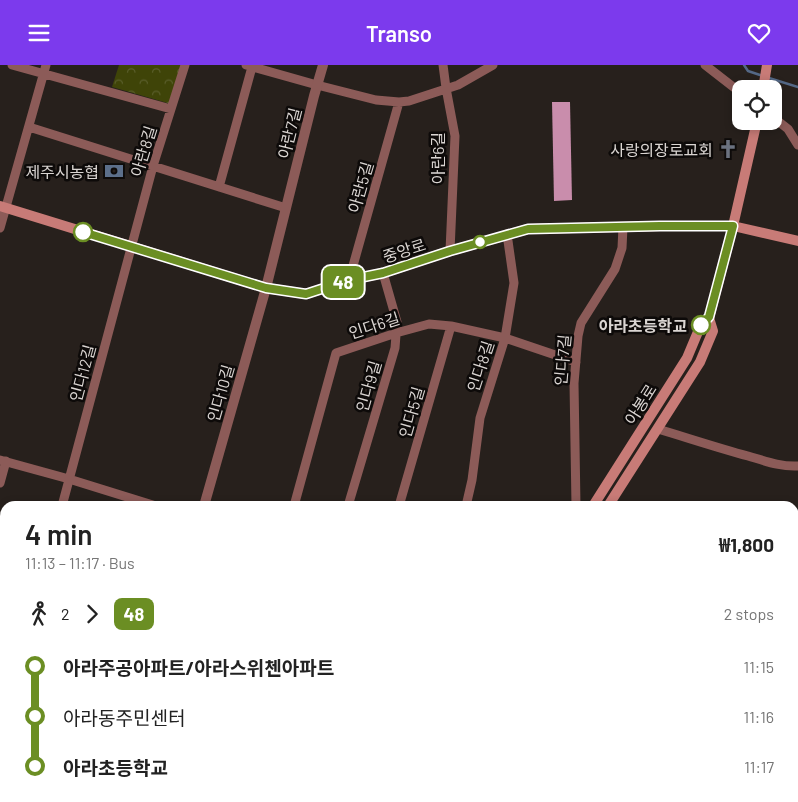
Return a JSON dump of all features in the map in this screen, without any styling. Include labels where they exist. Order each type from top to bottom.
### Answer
[{"type":"main road","points":[[765,80],[767,67]]},
{"type":"main road","name":"아봉로","points":[[596,501],[688,357],[700,327],[709,317],[733,226],[755,130]]},
{"type":"main road","name":"중앙로","points":[[3,207],[266,288],[306,294],[528,229],[733,226],[798,241]]},
{"type":"main road","name":"아봉로","points":[[611,501],[700,362],[713,331],[709,317]]},
{"type":"street","points":[[12,65],[45,69],[112,93],[171,109]]},
{"type":"street","name":"아란8길","points":[[132,246],[153,167],[185,65]]},
{"type":"street","name":"아란7길","points":[[266,288],[323,65]]},
{"type":"street","name":"아란6길","points":[[443,65],[454,136],[450,251]]},
{"type":"street","points":[[219,187],[249,66],[376,100],[399,102],[408,101],[458,85],[492,65]]},
{"type":"street","points":[[705,65],[732,86]]},
{"type":"street","points":[[0,228],[3,207],[29,127],[45,69]]},
{"type":"street","name":"아란5길","points":[[349,280],[399,102]]},
{"type":"street","points":[[782,124],[788,129],[798,145]]},
{"type":"street","points":[[29,127],[286,208]]},
{"type":"street","name":"인다7길","points":[[576,501],[574,383],[578,336],[581,323],[615,269],[622,248],[623,227]]},
{"type":"street","name":"인다8길","points":[[467,501],[472,480],[480,418],[505,338],[514,283],[507,234]]},
{"type":"street","name":"인다12길","points":[[63,501],[132,246]]},
{"type":"street","name":"인다9길","points":[[349,501],[395,348],[397,321],[383,273]]},
{"type":"street","name":"인다10길","points":[[205,501],[266,288]]},
{"type":"street","name":"인다6길","points":[[295,501],[336,353],[429,324],[451,326],[505,338],[576,362]]},
{"type":"street","name":"인다5길","points":[[400,501],[451,326]]},
{"type":"street","points":[[658,429],[787,467],[798,466]]},
{"type":"street","points":[[0,483],[3,461],[70,479],[127,501]]},
{"type":"green space","points":[[119,65],[184,65],[171,104],[112,87]]},
{"type":"building","points":[[552,102],[570,102],[572,200],[554,201]]},
{"type":"waterway","points":[[744,65],[748,71],[763,76]]},
{"type":"waterway","points":[[769,78],[798,87]]},
{"type":"bus line","name":"48","points":[[83,232],[266,288],[306,294],[528,229],[733,226],[709,317],[701,325]]},
{"type":"place","name":"사랑의장로교회","points":[[728,149]]},
{"type":"place","name":"제주시농협","points":[[114,171]]},
{"type":"place","name":"아라초등학교","points":[[701,325]]}]
